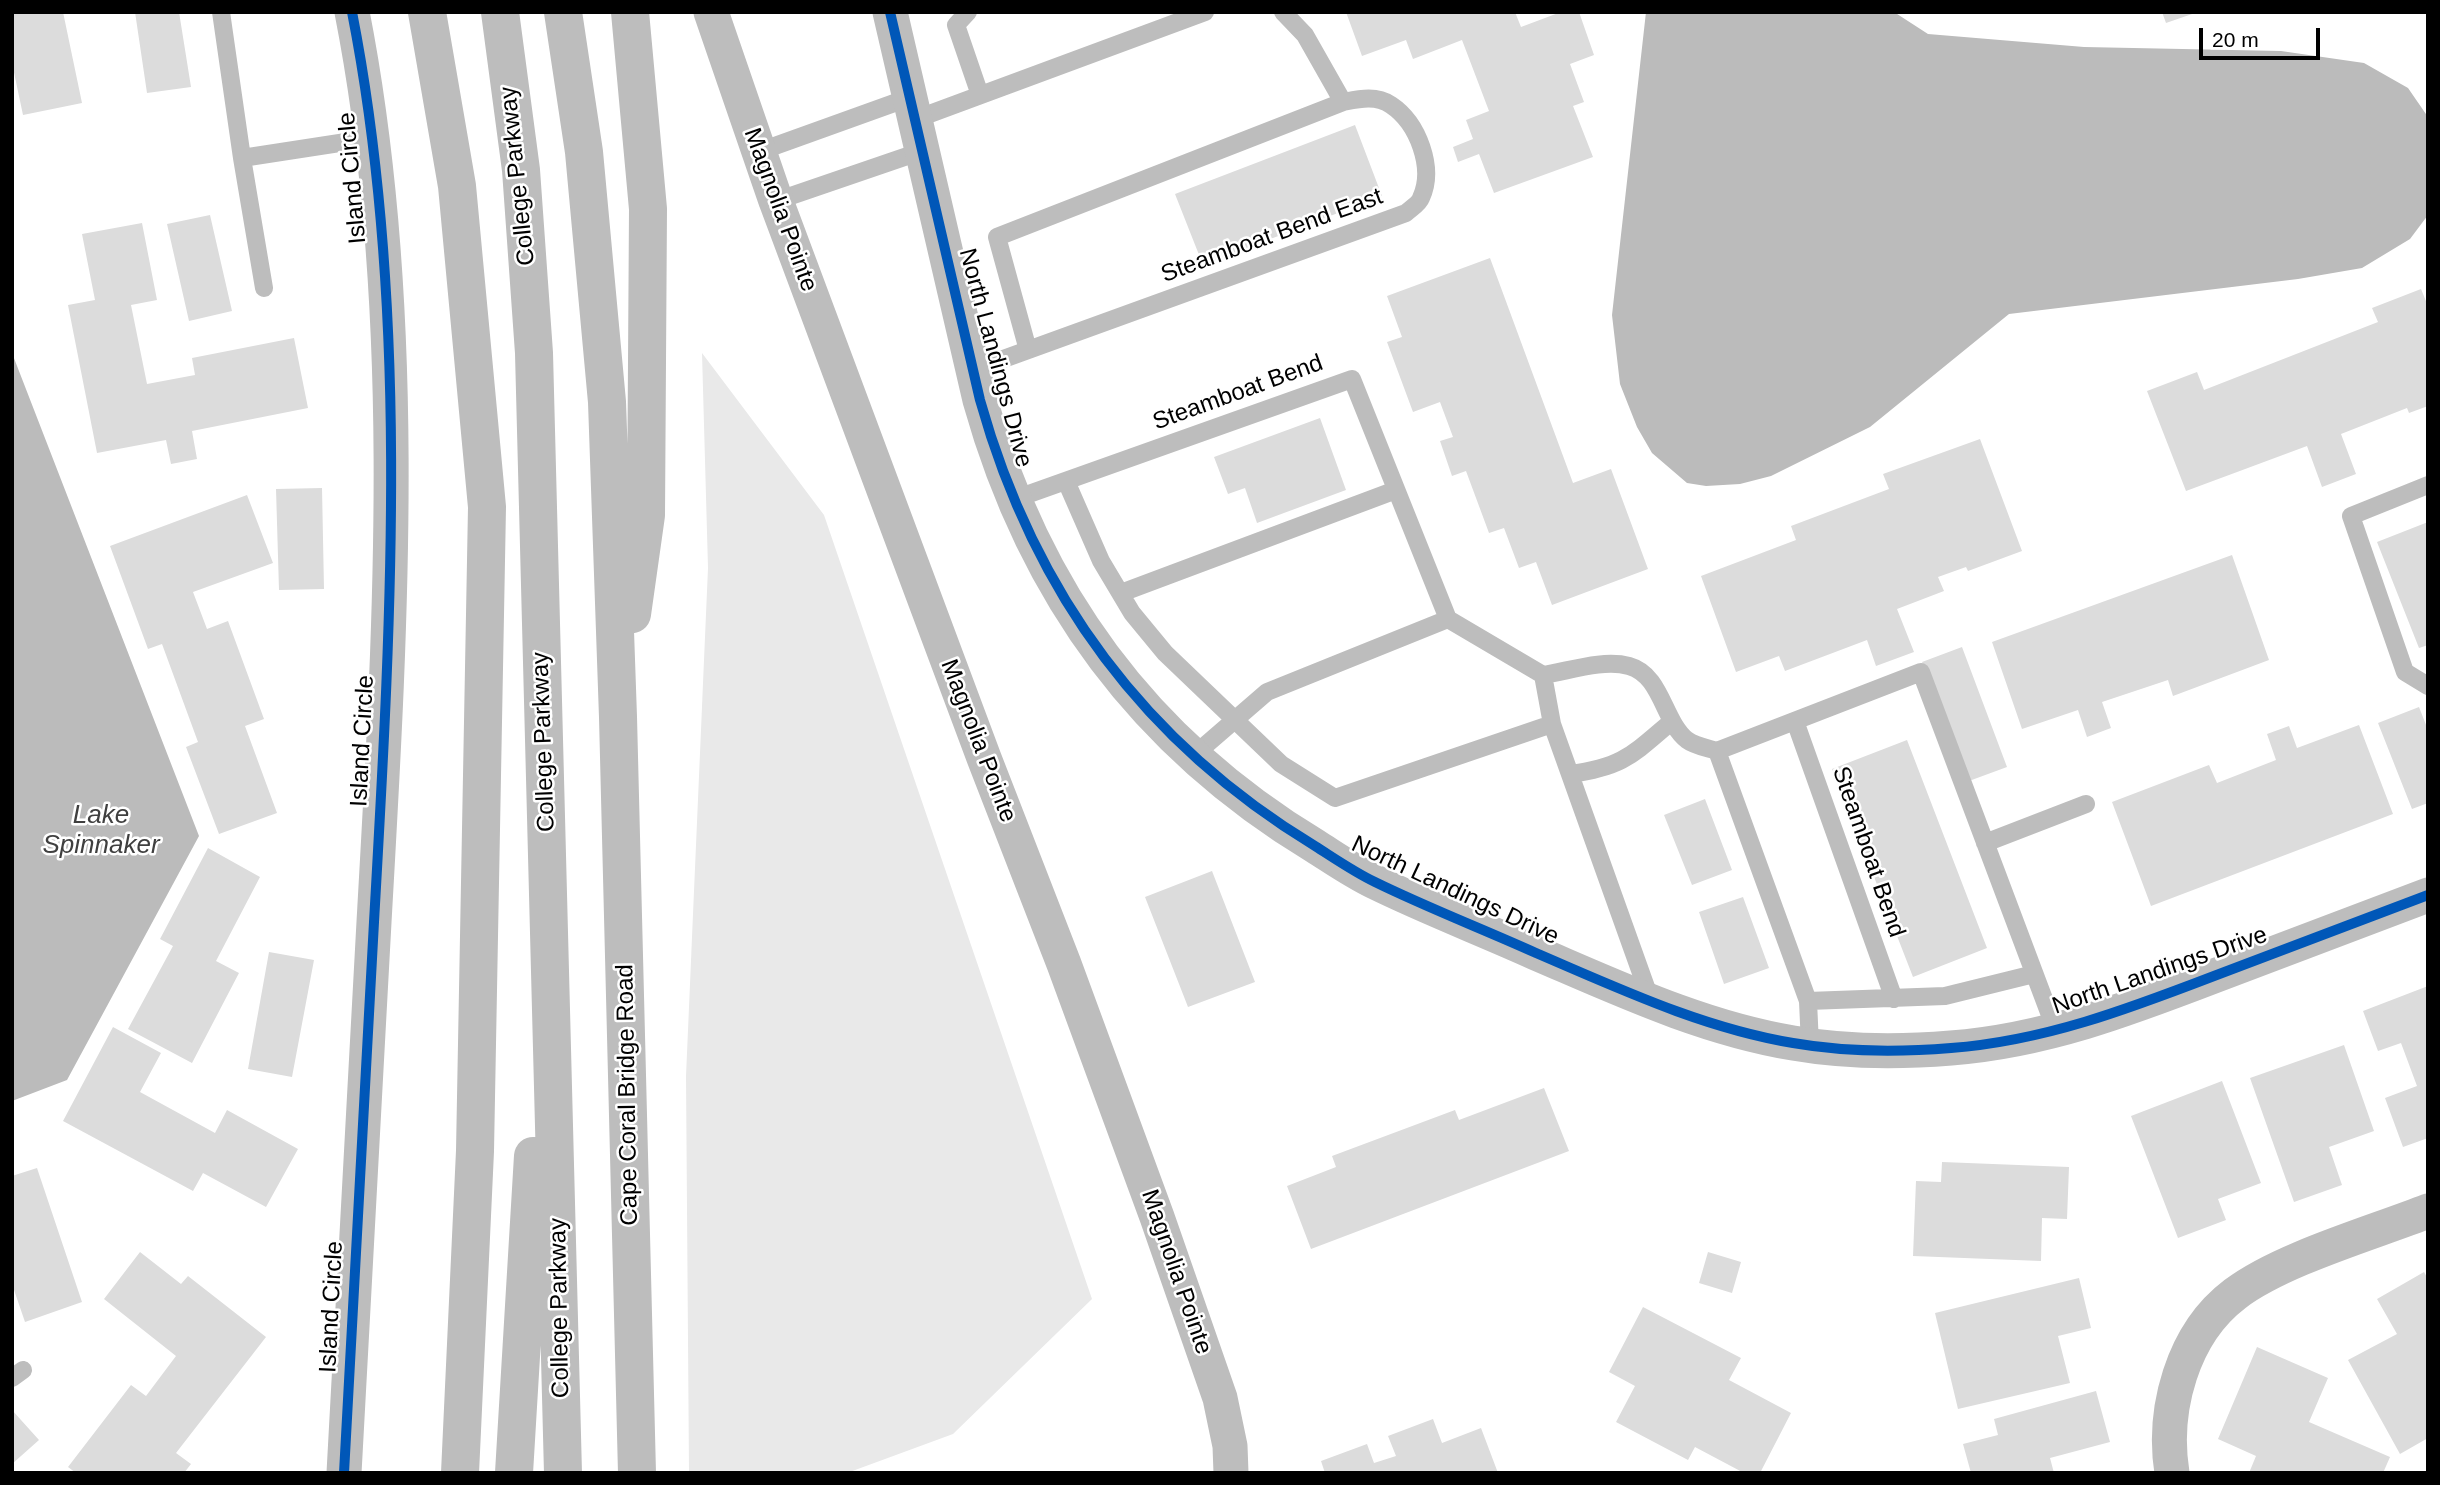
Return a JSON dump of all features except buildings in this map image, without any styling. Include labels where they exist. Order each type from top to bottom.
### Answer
[{"type":"main road","points":[[427,12],[457,186],[487,507],[475,1151],[460,1473]]},
{"type":"main road","name":"College Parkway","points":[[500,12],[521,170],[534,353],[564,1473]]},
{"type":"main road","points":[[563,12],[584,152],[607,402],[618,717]]},
{"type":"main road","points":[[618,717],[646,515],[648,209],[631,12]]},
{"type":"main road","name":"Cape Coral Bridge Road","points":[[618,717],[637,1473]]},
{"type":"main road","points":[[514,1473],[529,1250],[546,801]]},
{"type":"street","name":"Island Circle","points":[[344,1473],[382,787],[389,602],[387,360],[372,138],[352,12]]},
{"type":"street","name":"Magnolia Pointe","points":[[711,12],[776,201],[1157,1217],[1220,1398],[1230,1446],[1231,1473]]},
{"type":"street","name":"North Landings Drive","points":[[890,12],[995,454],[1012,500],[1083,632],[1143,707],[1193,756],[1272,819],[1372,881],[1703,1021],[1751,1035],[1810,1045],[1900,1050],[1953,1048],[2056,1031],[2105,1018],[2428,895]]},
{"type":"street","points":[[2172,1473],[2169,1409],[2184,1364],[2205,1326],[2234,1294],[2273,1271],[2428,1211]]},
{"type":"lane","points":[[221,12],[264,288]]},
{"type":"lane","points":[[968,12],[956,25],[979,95]]},
{"type":"lane","points":[[776,201],[916,122],[979,95],[1205,12]]},
{"type":"lane","points":[[1283,12],[1305,35],[1343,102]]},
{"type":"lane","name":"Steamboat Bend East","points":[[973,370],[1406,213],[1421,199],[1427,166],[1408,121],[1390,104],[1366,97],[1343,102],[997,237],[1028,350]]},
{"type":"lane","points":[[758,152],[916,122]]},
{"type":"lane","points":[[242,158],[372,138]]},
{"type":"lane","name":"Steamboat Bend","points":[[1012,500],[1352,379],[1448,619]]},
{"type":"lane","points":[[1066,481],[1101,561],[1132,613],[1166,653],[1281,764],[1335,798],[1552,723]]},
{"type":"lane","points":[[2428,485],[2351,516],[2405,672],[2428,686]]},
{"type":"lane","points":[[1121,593],[1396,490]]},
{"type":"lane","points":[[1193,756],[1232,719],[1266,692],[1448,619],[1543,675],[1603,665],[1630,666],[1654,685],[1671,722],[1688,741],[1717,751],[1921,672],[2056,1031]]},
{"type":"lane","points":[[1543,675],[1552,723],[1651,1001]]},
{"type":"lane","name":"Steamboat Bend","points":[[1795,721],[1894,999]]},
{"type":"lane","points":[[1570,774],[1607,769],[1632,755],[1671,722]]},
{"type":"lane","points":[[1717,751],[1808,1001],[1810,1045]]},
{"type":"lane","points":[[1985,843],[2086,804]]},
{"type":"lane","points":[[1808,1001],[1945,996],[2034,974]]},
{"type":"shaded area","points":[[702,353],[824,515],[1092,1299],[953,1434],[847,1473],[689,1473],[686,1076],[708,568]]},
{"type":"water","points":[[1646,12],[1894,12],[1928,34],[2084,47],[2281,51],[2364,63],[2408,88],[2428,117],[2428,215],[2410,239],[2362,268],[2298,279],[2009,314],[1870,427],[1771,476],[1740,484],[1706,486],[1687,483],[1652,453],[1637,427],[1620,384],[1612,315]]},
{"type":"water","name":"Lake Spinnaker","points":[[12,353],[199,836],[67,1080],[12,1101]]},
{"type":"cycle path","points":[[344,1473],[386,695],[391,466],[389,351],[382,237],[370,124],[352,12]]},
{"type":"cycle path","points":[[890,12],[980,400],[1003,470],[1031,536],[1064,599],[1103,656],[1148,710],[1198,760],[1253,805],[1359,874],[1599,980],[1662,1006],[1727,1028],[1793,1043],[1892,1051],[1985,1044],[2085,1022],[2428,895]]}]
